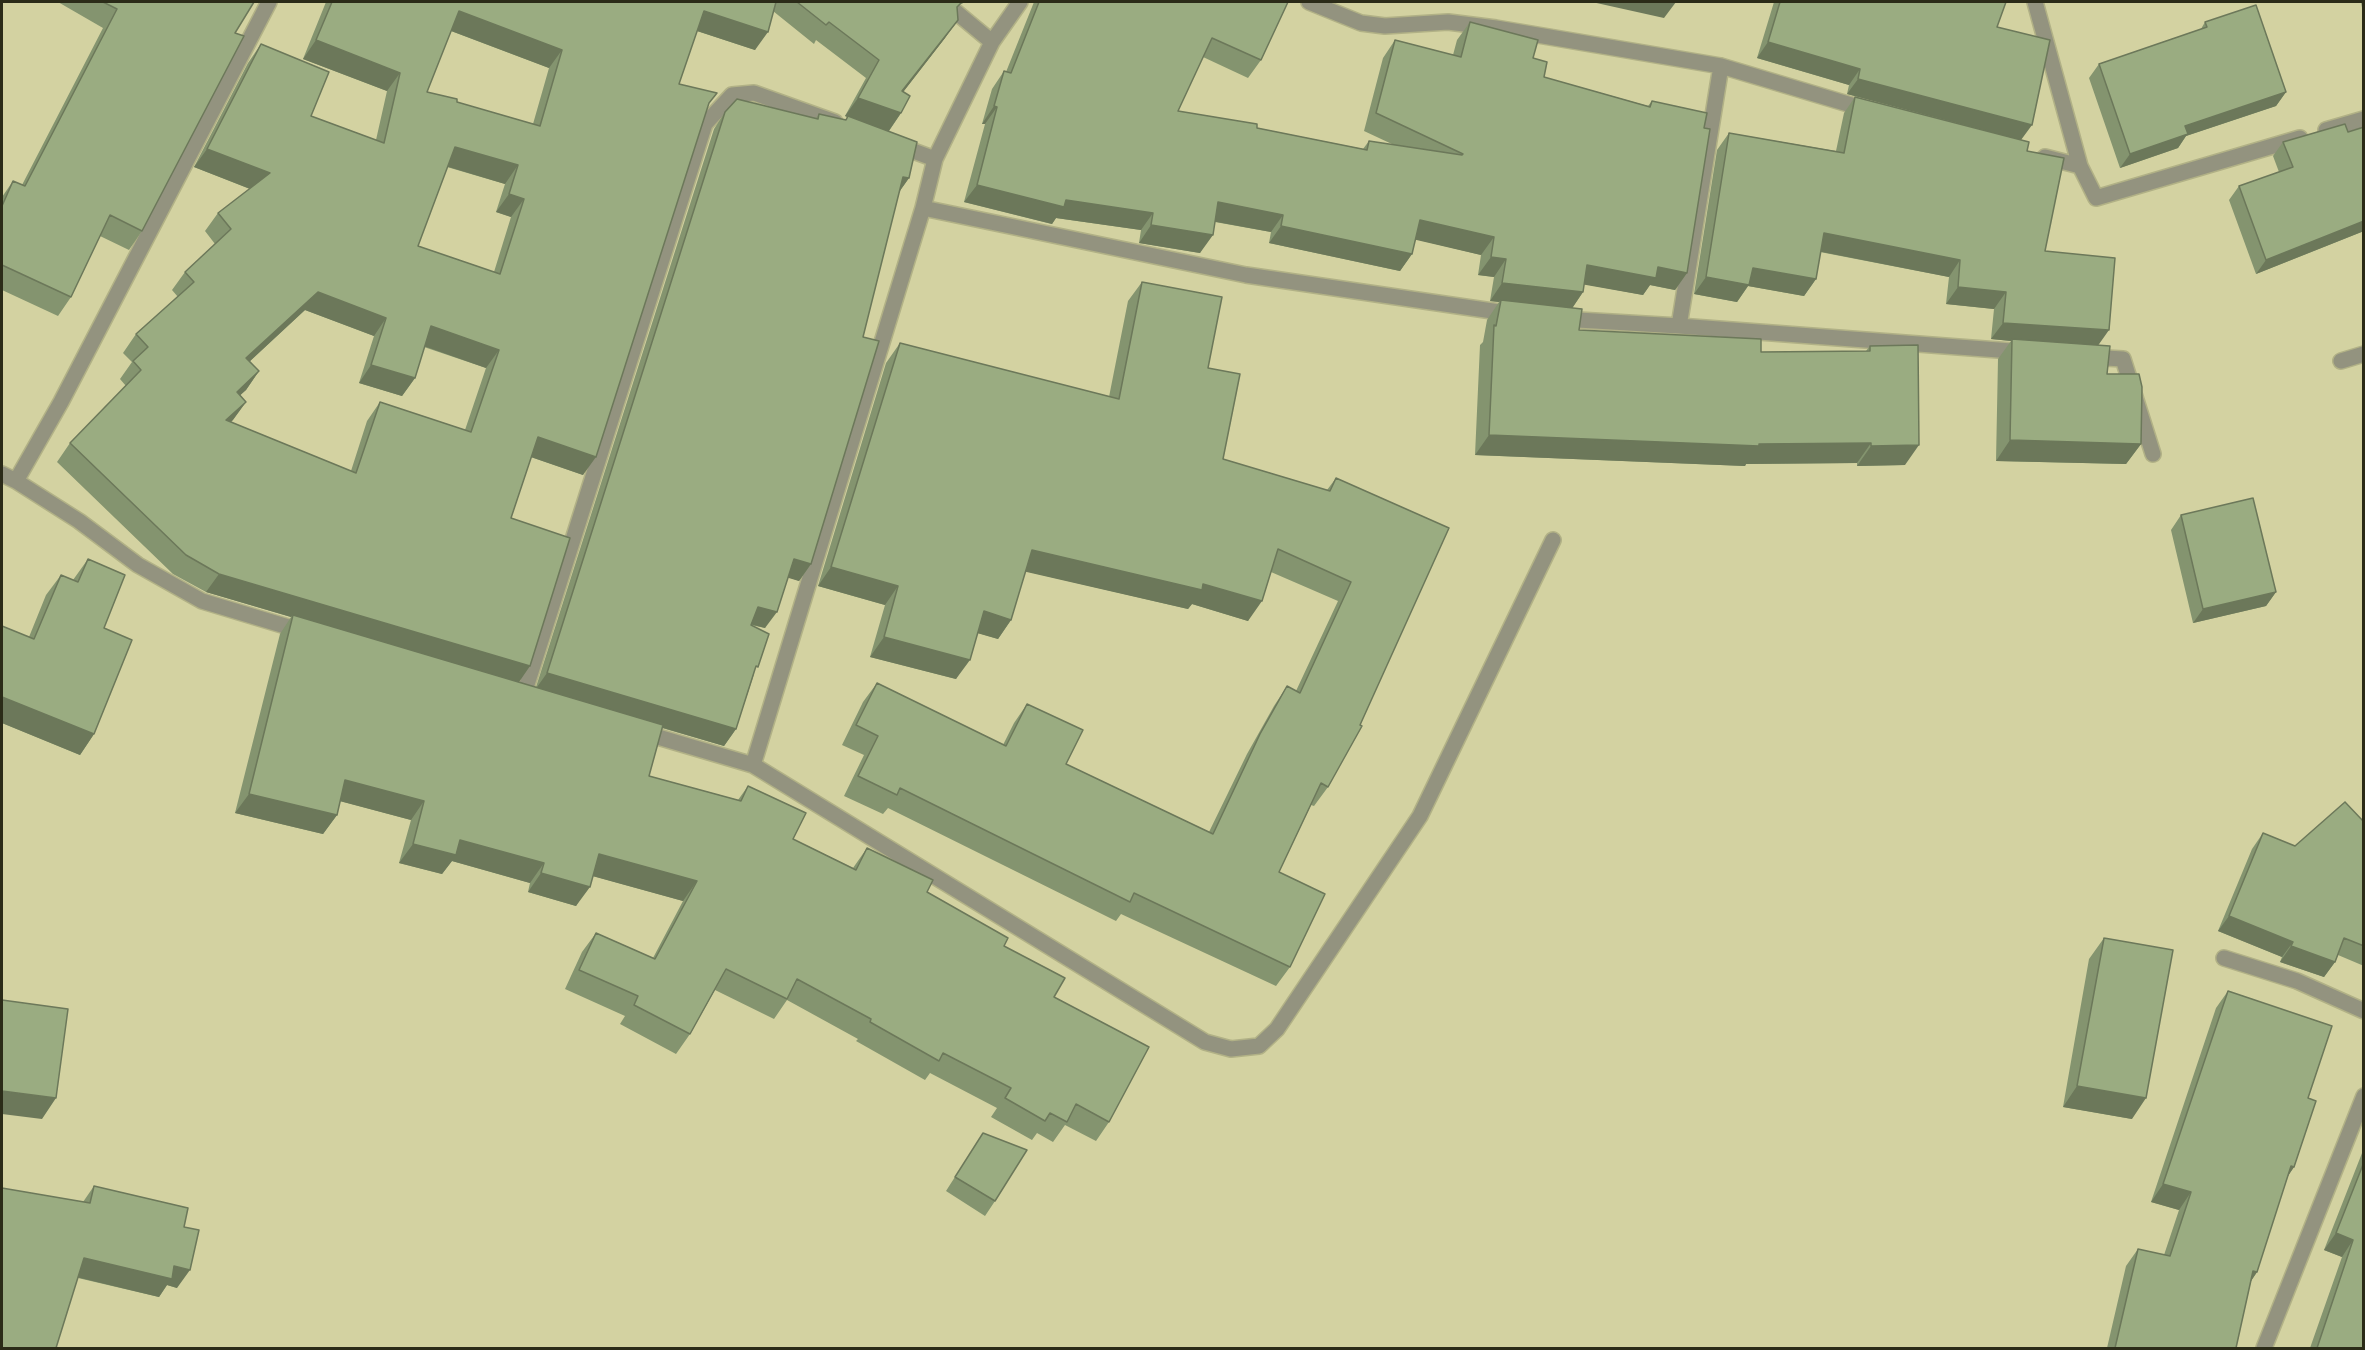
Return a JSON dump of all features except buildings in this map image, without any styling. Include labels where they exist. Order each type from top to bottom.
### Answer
[{"type":"street","points":[[16,481],[66,391],[269,2]]},
{"type":"street","points":[[944,2],[992,42]]},
{"type":"street","points":[[753,765],[923,208],[935,159],[992,42],[1020,2]]},
{"type":"street","points":[[1310,2],[1361,23],[1385,26],[1448,22],[1721,66],[1887,115]]},
{"type":"street","points":[[2035,2],[2080,166],[2096,198],[2364,119]]},
{"type":"street","points":[[1679,326],[1721,66]]},
{"type":"street","points":[[523,698],[705,124],[732,95],[754,93],[850,128]]},
{"type":"street","points":[[882,139],[935,159]]},
{"type":"street","points":[[2034,154],[2080,166]]},
{"type":"street","points":[[923,208],[1246,275],[1524,315]]},
{"type":"street","points":[[1546,318],[2041,353]]},
{"type":"street","points":[[2341,361],[2364,354]]},
{"type":"street","points":[[2076,356],[2123,359],[2153,454]]},
{"type":"street","points":[[2,474],[79,521],[138,565],[202,601],[316,635]]},
{"type":"street","points":[[626,728],[753,765],[1204,1042],[1231,1049],[1259,1046],[1277,1029],[1420,816],[1553,540]]},
{"type":"street","points":[[2224,958],[2297,981],[2364,1011]]},
{"type":"street","points":[[2264,1348],[2364,1096]]}]
